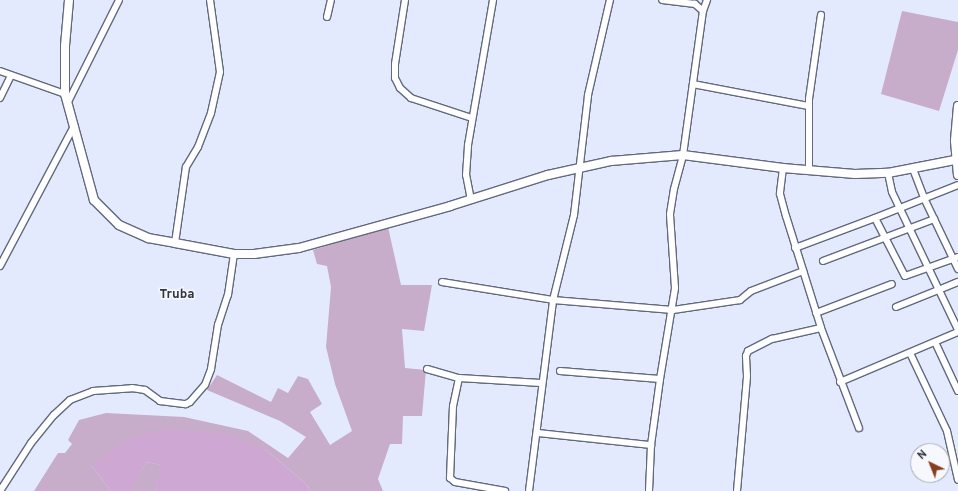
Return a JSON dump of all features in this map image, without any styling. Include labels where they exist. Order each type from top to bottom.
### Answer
[{"type":"street","points":[[69,0],[65,46],[65,94],[90,189],[100,209],[118,225],[133,232],[175,243],[234,254],[254,254],[299,248],[471,200],[579,167],[611,160],[683,155],[783,168],[888,173],[955,160]]},
{"type":"street","points":[[67,104],[120,0]]},
{"type":"street","points":[[175,243],[186,167],[198,147],[211,113],[220,72],[210,0]]},
{"type":"street","points":[[327,17],[331,0]]},
{"type":"street","points":[[405,0],[395,64],[395,78],[400,88],[411,98],[472,118]]},
{"type":"street","points":[[471,200],[466,175],[472,118],[494,0]]},
{"type":"street","points":[[529,491],[538,433],[541,383],[553,300],[574,215],[588,95],[610,0]]},
{"type":"street","points":[[662,0],[698,5],[703,11]]},
{"type":"street","points":[[649,491],[651,446],[665,340],[673,310],[675,288],[670,214],[674,189],[683,155],[703,11],[707,0]]},
{"type":"street","points":[[809,170],[808,106],[821,15]]},
{"type":"street","points":[[0,71],[65,94]]},
{"type":"street","points":[[0,98],[11,75]]},
{"type":"street","points":[[692,84],[808,106]]},
{"type":"street","points":[[958,106],[955,160],[958,175]]},
{"type":"street","points":[[0,266],[73,128]]},
{"type":"street","points":[[783,168],[780,194],[795,248],[840,382],[859,428]]},
{"type":"street","points":[[914,169],[924,198],[955,258],[958,269]]},
{"type":"street","points":[[840,382],[958,331],[930,268],[899,208],[888,173]]},
{"type":"street","points":[[795,248],[958,185]]},
{"type":"street","points":[[875,218],[905,276],[955,258]]},
{"type":"street","points":[[823,261],[934,219]]},
{"type":"street","points":[[0,491],[31,443],[54,414],[70,400],[93,391],[132,388],[145,390],[160,401],[186,404],[190,402],[205,385],[211,369],[220,320],[228,295],[234,254]]},
{"type":"street","points":[[442,282],[553,300],[673,310],[740,300],[751,291],[803,271]]},
{"type":"street","points":[[896,307],[958,282]]},
{"type":"street","points":[[816,313],[892,284]]},
{"type":"street","points":[[737,491],[748,351],[772,339],[821,328]]},
{"type":"street","points":[[935,342],[958,391]]},
{"type":"street","points":[[910,353],[955,447],[954,468],[958,480]]},
{"type":"street","points":[[427,369],[459,378],[541,383]]},
{"type":"street","points":[[560,371],[660,379]]},
{"type":"street","points":[[459,378],[453,406],[450,478],[455,482],[505,491]]},
{"type":"street","points":[[538,433],[651,446]]},
{"type":"shaded area","points":[[902,11],[958,22],[958,50],[939,111],[881,94]]},
{"type":"shaded area","points":[[388,227],[401,285],[432,285],[424,331],[402,329],[405,368],[426,370],[422,416],[403,416],[402,444],[390,444],[378,479],[383,491],[311,491],[305,483],[265,449],[92,466],[111,491],[34,491],[58,453],[65,453],[72,444],[68,440],[79,420],[106,413],[184,417],[248,431],[288,458],[306,437],[280,421],[207,390],[217,375],[271,402],[278,388],[288,393],[298,376],[308,379],[322,404],[310,412],[330,445],[352,431],[335,384],[326,347],[331,287],[327,266],[317,264],[313,250]]},
{"type":"shaded area","points":[[163,429],[220,433],[265,449],[305,483],[311,491],[156,491],[161,465],[146,462],[132,488],[132,491],[111,491],[92,466],[124,441]]},
{"type":"shaded area","points":[[146,462],[162,465],[156,491],[132,491],[131,488]]},
{"type":"district","name":"Truba","points":[[177,295]]}]
